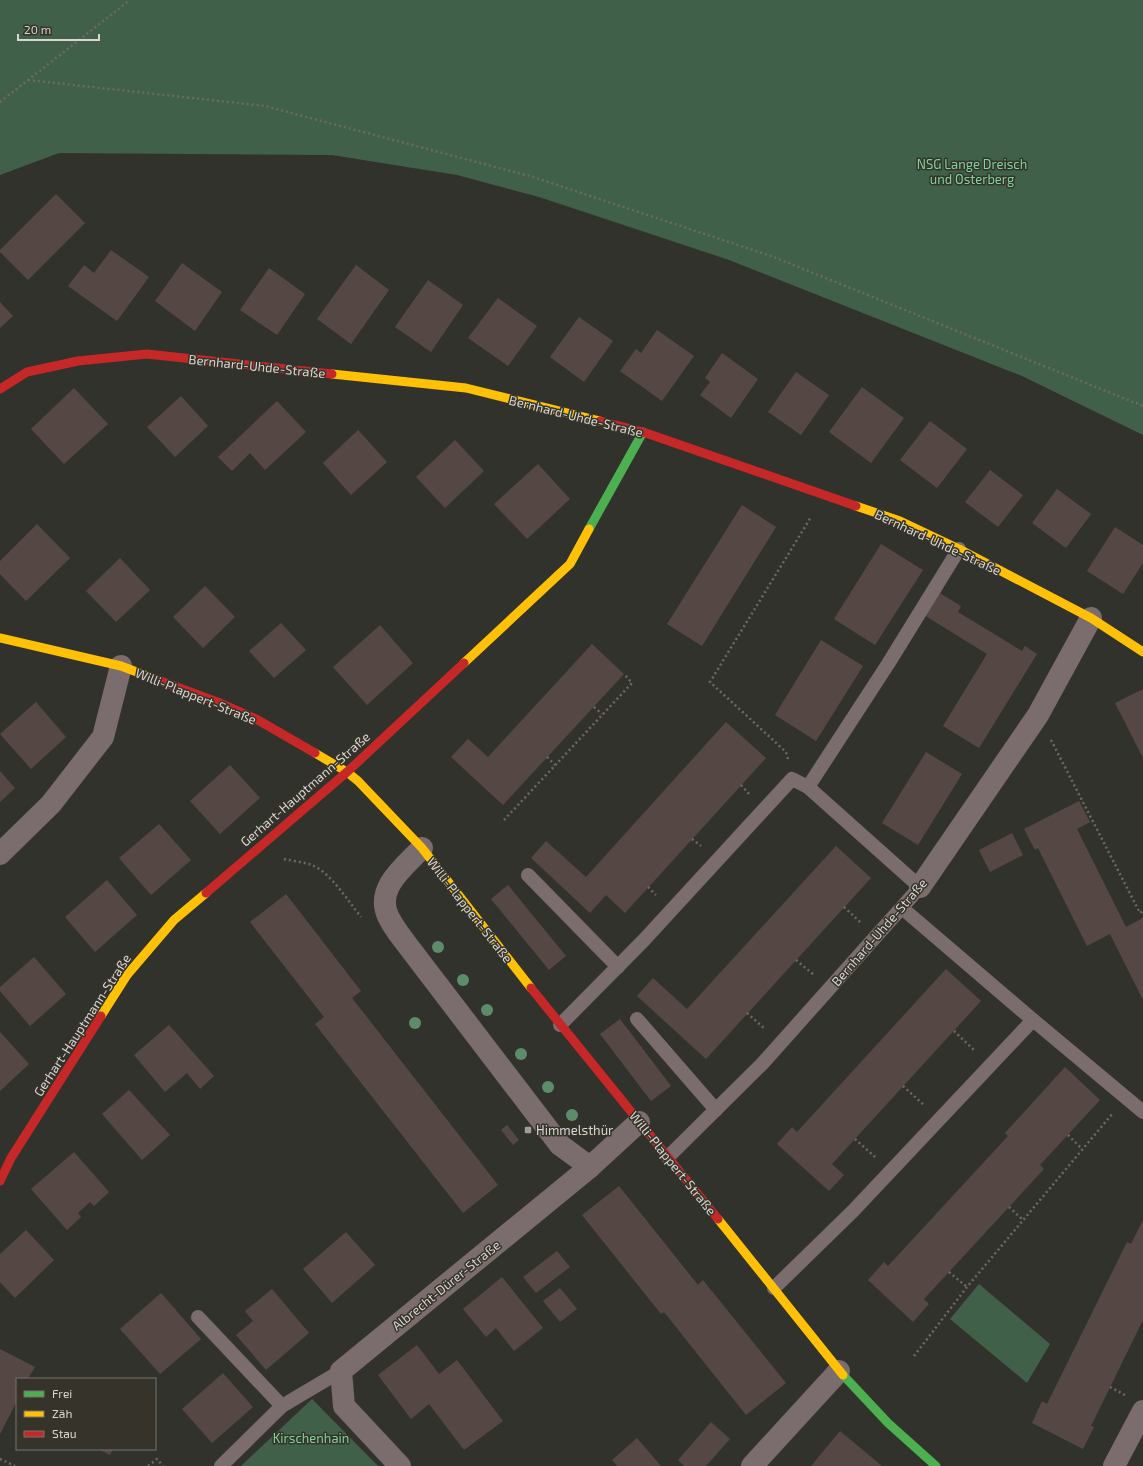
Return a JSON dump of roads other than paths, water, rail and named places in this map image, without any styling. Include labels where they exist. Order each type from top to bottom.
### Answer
[{"type":"street","name":"Bernhard-Uhde-Straße","points":[[0,389],[27,372],[78,361],[147,354],[466,388],[643,432],[900,521],[959,549],[1091,618],[1143,652]]},
{"type":"street","name":"Gerhart-Hauptmann-Straße","points":[[0,1181],[11,1158],[127,974],[174,920],[347,772],[570,564],[643,432]]},
{"type":"street","name":"Bernhard-Uhde-Straße","points":[[920,888],[1038,715],[1091,618]]},
{"type":"street","name":"Willi-Plappert-Straße","points":[[0,638],[121,666],[240,712],[347,772],[371,793],[422,848],[560,1025],[774,1288],[839,1371],[888,1423],[936,1466]]},
{"type":"street","points":[[0,854],[51,804],[103,737],[121,666]]},
{"type":"street","name":"Willi-Plappert-Straße","points":[[422,848],[396,875],[388,888],[384,900],[387,915],[405,942],[560,1145],[590,1167]]},
{"type":"street","name":"Albrecht-Dürer-Straße","points":[[341,1371],[590,1167],[639,1122]]},
{"type":"street","points":[[341,1371],[344,1406],[400,1466]]},
{"type":"street","points":[[752,1466],[839,1371]]},
{"type":"street","points":[[1114,1466],[1135,1403]]},
{"type":"lane","points":[[808,787],[888,664],[959,549]]},
{"type":"lane","points":[[560,1025],[644,940],[792,780],[808,787],[920,888]]},
{"type":"lane","points":[[528,875],[618,966]]},
{"type":"lane","name":"Bernhard-Uhde-Straße","points":[[668,1157],[762,1064],[920,888]]},
{"type":"lane","points":[[902,908],[1143,1112]]},
{"type":"lane","points":[[637,1019],[716,1110]]},
{"type":"lane","points":[[774,1288],[853,1212],[940,1121],[1033,1020]]},
{"type":"lane","points":[[198,1317],[282,1406]]},
{"type":"lane","points":[[221,1466],[282,1406],[341,1371]]},
{"type":"place","name":"Himmelsthür","points":[[528,1130]]},
{"type":"park label","name":"NSG Lange Dreisch und Osterberg","points":[[972,172]]},
{"type":"park label","name":"Kirschenhain","points":[[311,1438]]}]
